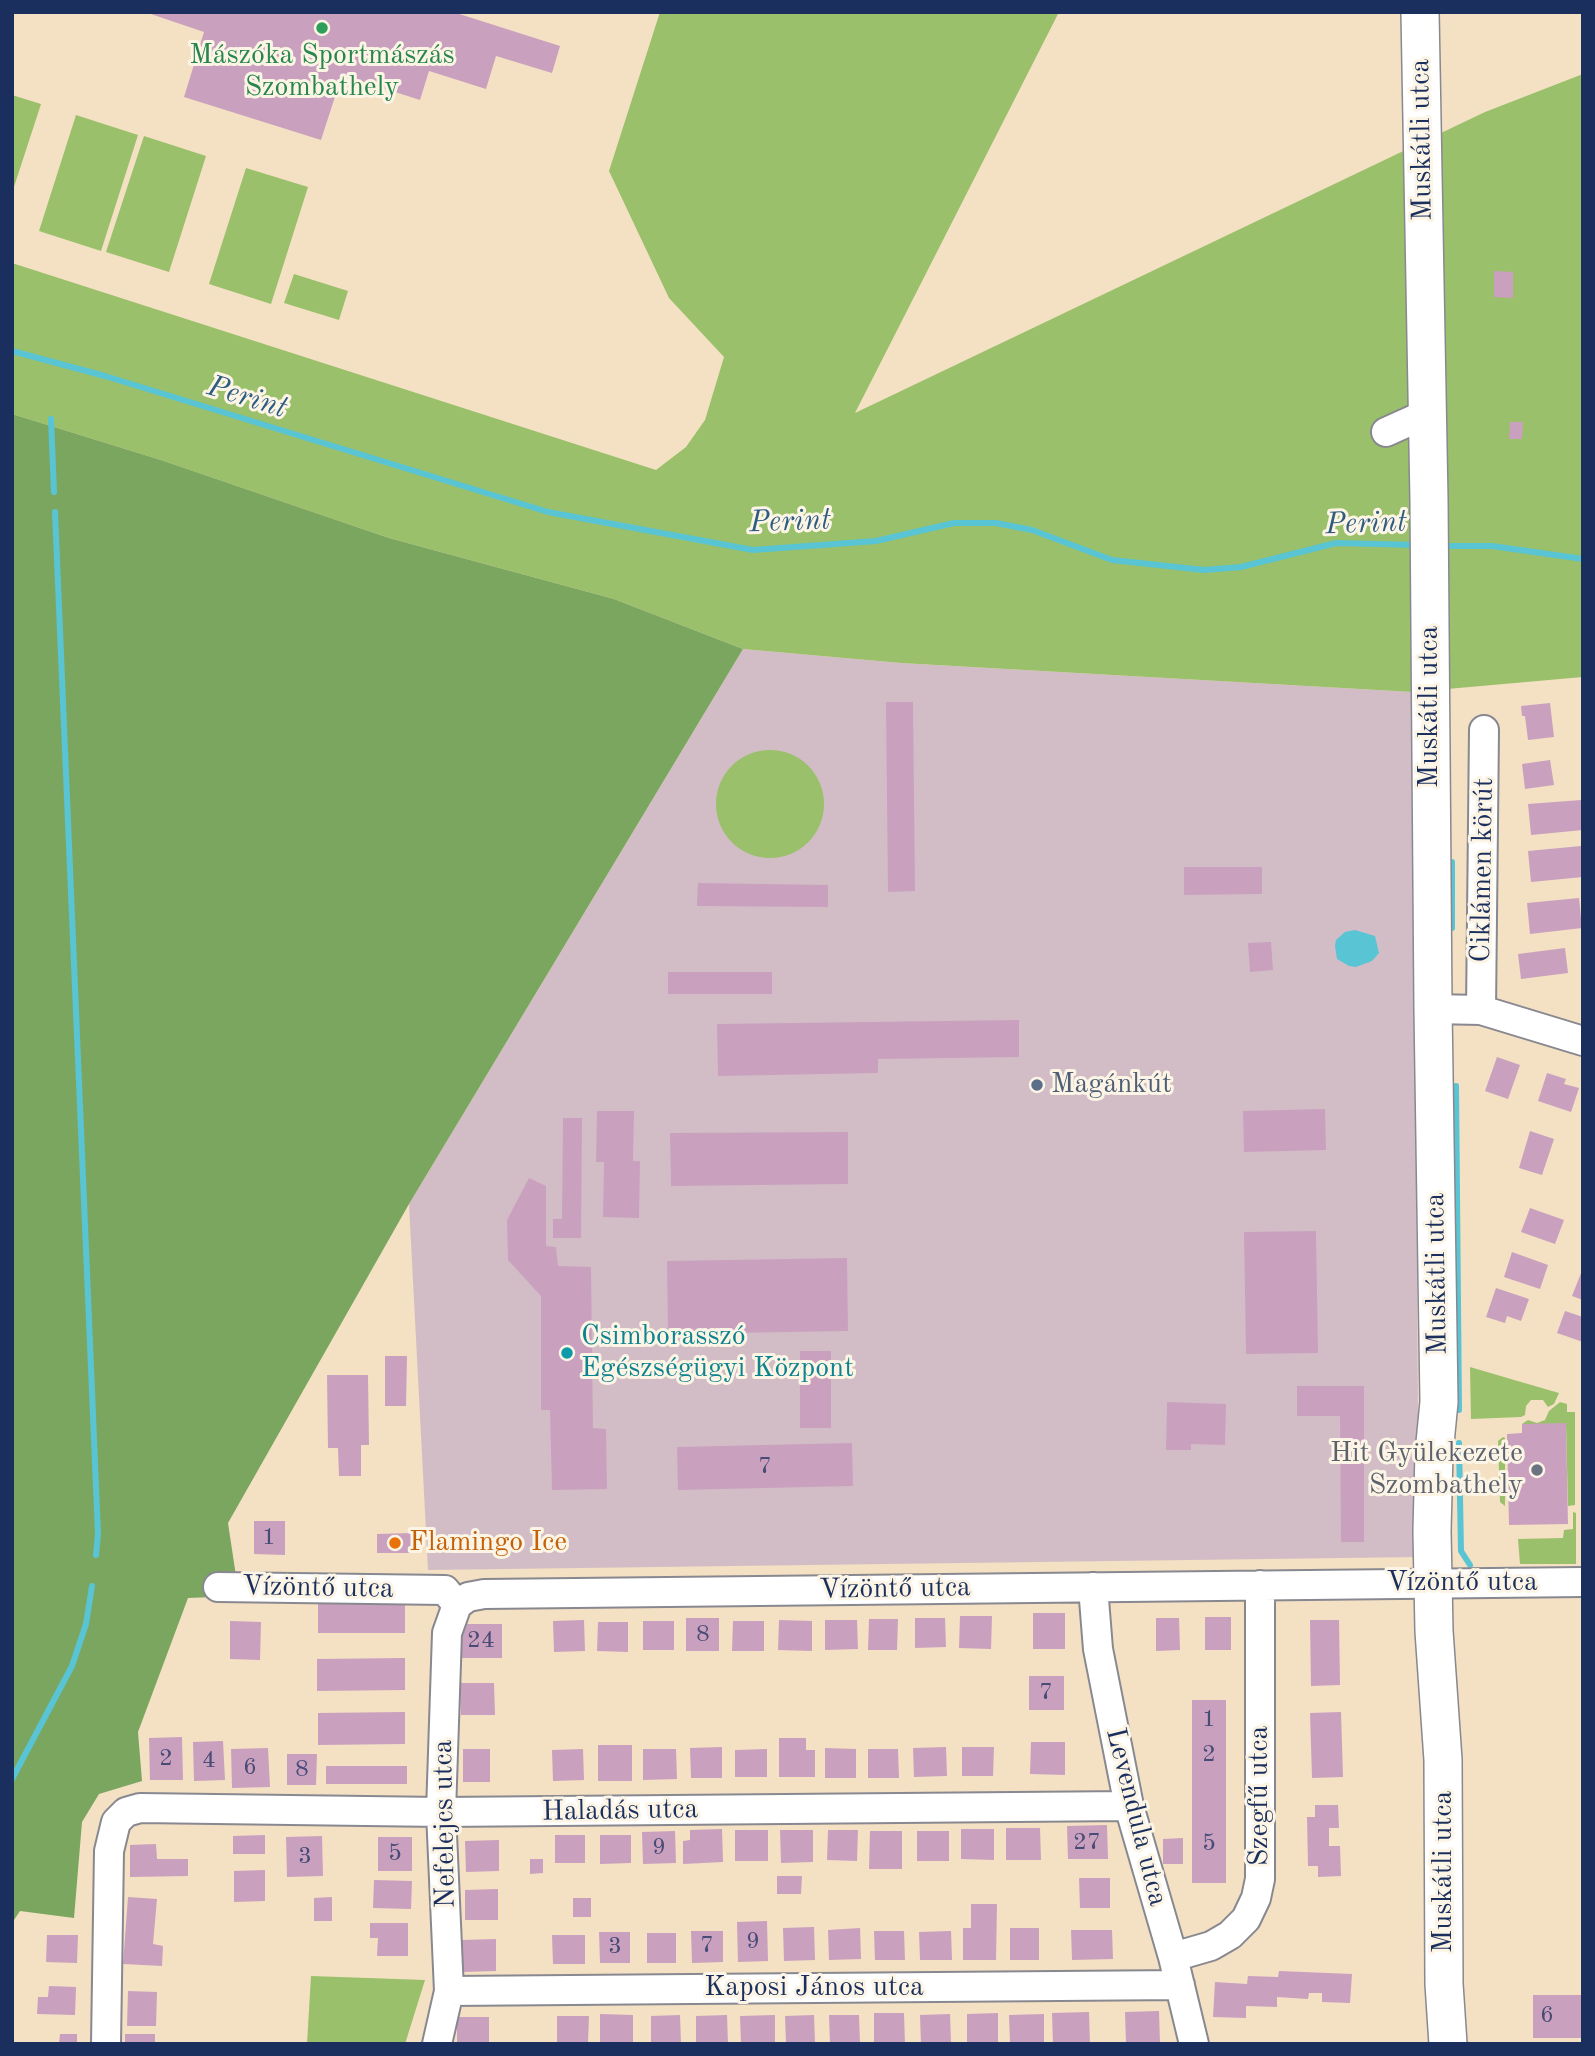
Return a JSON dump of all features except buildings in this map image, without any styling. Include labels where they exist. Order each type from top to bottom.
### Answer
[{"type":"main road","name":"Muskátli utca","points":[[1420,12],[1429,500],[1439,1402],[1447,1457],[1441,1583],[1451,1690],[1443,1760],[1444,1984],[1441,2044]]},
{"type":"main road","name":"Muskátli utca","points":[[1444,1984],[1448,2044]]},
{"type":"street","points":[[1385,432],[1426,414]]},
{"type":"street","name":"Ciklámen körút","points":[[1482,1010],[1484,730]]},
{"type":"street","points":[[1433,1010],[1482,1010],[1583,1041]]},
{"type":"street","name":"Vízöntő utca","points":[[218,1587],[445,1590],[457,1605],[468,1597],[484,1594],[1583,1582]]},
{"type":"street","name":"Szegfű utca","points":[[1172,1957],[1210,1946],[1230,1935],[1246,1919],[1256,1898],[1260,1879],[1260,1585]]},
{"type":"street","name":"Levendula utca","points":[[1093,1587],[1098,1649],[1129,1806],[1194,2044]]},
{"type":"street","name":"Nefelejcs utca","points":[[437,2044],[449,1991],[441,1812],[447,1633],[457,1605]]},
{"type":"street","name":"Haladás utca","points":[[106,2044],[109,1851],[116,1822],[126,1812],[140,1808],[441,1812],[1129,1806]]},
{"type":"street","name":"Kaposi János utca","points":[[449,1991],[1180,1985]]},
{"type":"shaded area","points":[[743,649],[901,663],[1413,692],[1419,1557],[428,1570],[409,1204]]},
{"type":"green space","points":[[660,12],[1059,12],[855,413],[1485,112],[1583,74],[1583,677],[1413,692],[901,663],[743,649],[614,599],[389,538],[161,460],[12,414],[12,263],[656,470],[686,447],[705,420],[724,357],[669,298],[609,171]]},
{"type":"green space","points":[[12,95],[41,104],[12,193]]},
{"type":"green space","points":[[76,115],[138,135],[101,251],[39,231]]},
{"type":"green space","points":[[144,136],[206,156],[169,272],[106,252]]},
{"type":"green space","points":[[246,168],[308,187],[271,304],[209,284]]},
{"type":"green space","points":[[294,274],[348,291],[339,320],[284,303]]},
{"type":"green space","points":[[12,414],[161,460],[389,538],[614,599],[743,649],[409,1204],[228,1523],[239,1596],[188,1598],[138,1732],[142,1781],[99,1794],[82,1822],[74,1918],[20,1911],[12,1923]]},
{"type":"green space","points":[[770,750],[790,755],[808,766],[819,784],[824,804],[819,824],[808,842],[790,853],[770,858],[750,853],[732,842],[721,824],[716,804],[721,784],[732,766],[750,755]]},
{"type":"green space","points":[[1470,1367],[1559,1393],[1554,1404],[1548,1407],[1543,1400],[1531,1400],[1526,1406],[1525,1415],[1521,1417],[1471,1419]]},
{"type":"green space","points":[[1560,1402],[1567,1404],[1567,1412],[1575,1412],[1575,1505],[1568,1506],[1566,1424],[1522,1424],[1528,1420],[1537,1423],[1545,1420],[1549,1411]]},
{"type":"green space","points":[[1503,1437],[1505,1506],[1500,1502],[1498,1441]]},
{"type":"green space","points":[[1573,1512],[1576,1513],[1576,1564],[1520,1564],[1518,1539],[1563,1538],[1564,1530],[1573,1529]]},
{"type":"green space","points":[[311,1976],[425,1980],[405,2044],[307,2044]]},
{"type":"water","points":[[1355,930],[1375,936],[1379,953],[1372,961],[1356,967],[1337,959],[1335,946],[1336,940],[1345,932]]},
{"type":"waterway","name":"Perint","points":[[12,351],[105,376],[548,512],[753,550],[876,541],[954,523],[996,523],[1032,530],[1112,560],[1204,570],[1241,567],[1336,543],[1417,545]]},
{"type":"waterway","points":[[51,419],[54,492]]},
{"type":"waterway","points":[[55,512],[98,1534],[96,1555]]},
{"type":"waterway","name":"Perint","points":[[1442,546],[1492,546],[1583,559]]},
{"type":"waterway","points":[[1452,862],[1452,928]]},
{"type":"waterway","points":[[1456,1086],[1459,1410]]},
{"type":"waterway","points":[[1459,1443],[1461,1551],[1470,1565]]},
{"type":"waterway","points":[[12,1779],[72,1666],[86,1624],[92,1586]]},
{"type":"place","name":"Mászóka Sportmászás Szombathely","points":[[322,28]]},
{"type":"place","name":"Magánkút","points":[[1037,1085]]},
{"type":"place","name":"Csimborasszó Egészségügyi Központ","points":[[567,1353]]},
{"type":"place","name":"Hit Gyülekezete Szombathely","points":[[1537,1470]]},
{"type":"place","name":"Flamingo Ice","points":[[395,1543]]}]
